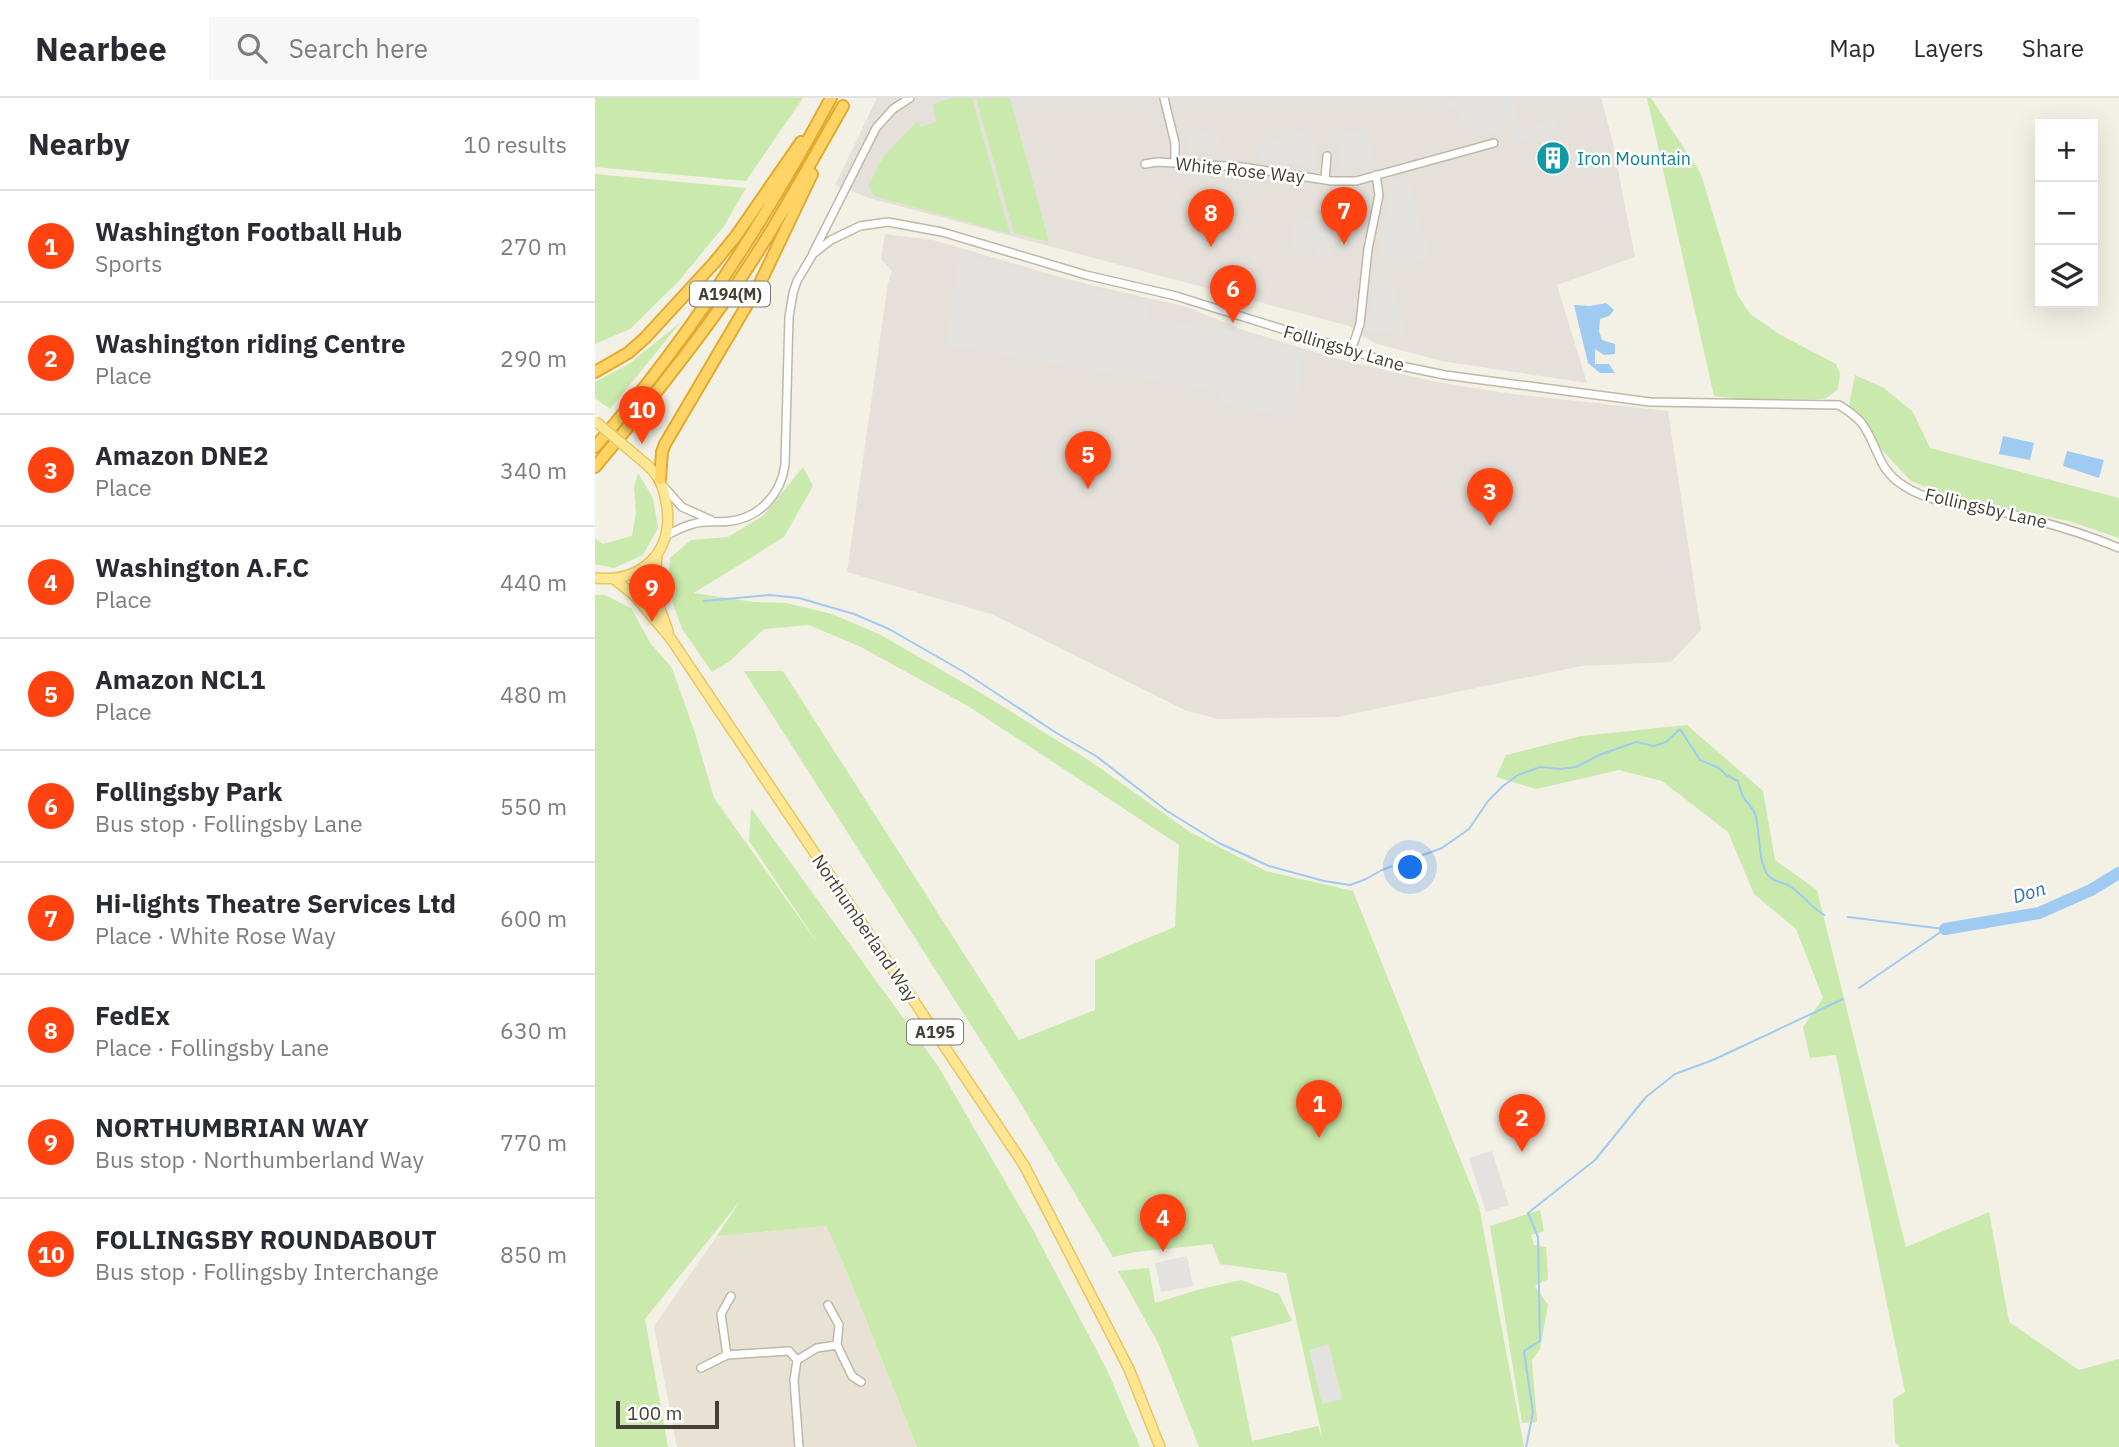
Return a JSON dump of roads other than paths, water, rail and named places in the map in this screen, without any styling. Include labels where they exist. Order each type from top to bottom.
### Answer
[{"type":"highway","name":"A194(M)","points":[[595,372],[628,353],[645,338],[714,263],[831,98]]},
{"type":"highway","name":"A194(M)","points":[[595,447],[660,367],[726,278],[797,162],[831,98]]},
{"type":"highway","name":"A194(M)","points":[[595,467],[659,390],[738,283],[845,102]]},
{"type":"highway","name":"A194(M)","points":[[662,483],[662,452],[665,444],[761,281],[845,102]]},
{"type":"main road","points":[[595,421],[646,464],[662,483],[669,525],[657,555],[647,565],[614,579],[595,578]]},
{"type":"main road","name":"Northumberland Way","points":[[657,555],[654,592],[671,639]]},
{"type":"main road","name":"Northumberland Way","points":[[614,579],[634,595],[671,639],[1024,1166],[1129,1370],[1160,1447]]},
{"type":"street","points":[[813,254],[876,128],[893,109],[910,98]]},
{"type":"street","points":[[1164,98],[1175,143],[1175,163]]},
{"type":"street","name":"White Rose Way","points":[[1145,164],[1157,162],[1242,167],[1356,181],[1494,143]]},
{"type":"street","points":[[1325,179],[1327,156]]},
{"type":"street","points":[[1351,351],[1360,324],[1367,249],[1379,195],[1376,176]]},
{"type":"street","name":"Follingsby Lane","points":[[667,535],[689,524],[738,520],[754,513],[775,494],[784,476],[790,307],[797,281],[813,254],[836,237],[860,226],[888,222],[942,232],[1086,275],[1176,296],[1401,366],[1445,375],[1650,402],[1839,405],[1853,414],[1864,426],[1878,459],[1890,476],[1906,488],[1943,502],[2001,512],[2087,534],[2119,548]]},
{"type":"street","points":[[662,483],[682,507],[715,521]]},
{"type":"street","points":[[727,1355],[717,1312],[731,1296]]},
{"type":"street","points":[[828,1305],[839,1325],[837,1345],[852,1376],[861,1382]]},
{"type":"street","points":[[797,1360],[817,1348],[837,1345]]},
{"type":"street","points":[[701,1368],[727,1355],[789,1350],[797,1360],[794,1380],[799,1447]]},
{"type":"water","points":[[1606,303],[1614,310],[1609,316],[1600,319],[1599,331],[1602,340],[1615,344],[1615,354],[1604,355],[1595,349],[1595,364],[1609,364],[1615,373],[1600,373],[1588,363],[1574,305]]},
{"type":"water","points":[[2003,436],[2034,443],[2030,460],[1999,454]]},
{"type":"water","points":[[2067,451],[2104,460],[2099,478],[2063,466]]},
{"type":"waterway","points":[[704,601],[770,595],[799,598],[854,614],[889,629],[964,672],[1096,756],[1167,811],[1219,843],[1269,866],[1350,885],[1442,848],[1469,829],[1488,801],[1518,775],[1540,767],[1576,767],[1599,755],[1636,742],[1654,746],[1666,742],[1680,729],[1700,760],[1719,768],[1738,781],[1743,796],[1755,814],[1762,860],[1767,874],[1791,887],[1824,915]]},
{"type":"waterway","name":"Don","points":[[1945,929],[2039,913],[2091,890],[2119,873]]},
{"type":"waterway","points":[[1848,917],[1944,929]]},
{"type":"waterway","points":[[1859,988],[1945,929]]},
{"type":"waterway","points":[[1526,1447],[1533,1413],[1524,1351],[1540,1341],[1538,1237],[1528,1213],[1595,1160],[1646,1097],[1675,1074],[1713,1060],[1843,999]]},
{"type":"place","name":"Iron Mountain","points":[[1553,158]]},
{"type":"place","name":"Hi-lights Theatre Services Ltd","points":[[1344,245]]},
{"type":"place","name":"FedEx","points":[[1211,247]]},
{"type":"place","name":"Follingsby Park","points":[[1233,323]]},
{"type":"place","name":"FOLLINGSBY ROUNDABOUT","points":[[642,444]]},
{"type":"place","name":"Amazon NCL1","points":[[1088,489]]},
{"type":"place","name":"Amazon DNE2","points":[[1490,526]]},
{"type":"place","name":"NORTHUMBRIAN WAY","points":[[652,622]]},
{"type":"place","name":"Washington Football Hub","points":[[1319,1138]]},
{"type":"place","name":"Washington riding Centre","points":[[1522,1152]]},
{"type":"place","name":"Washington A.F.C","points":[[1163,1252]]}]
